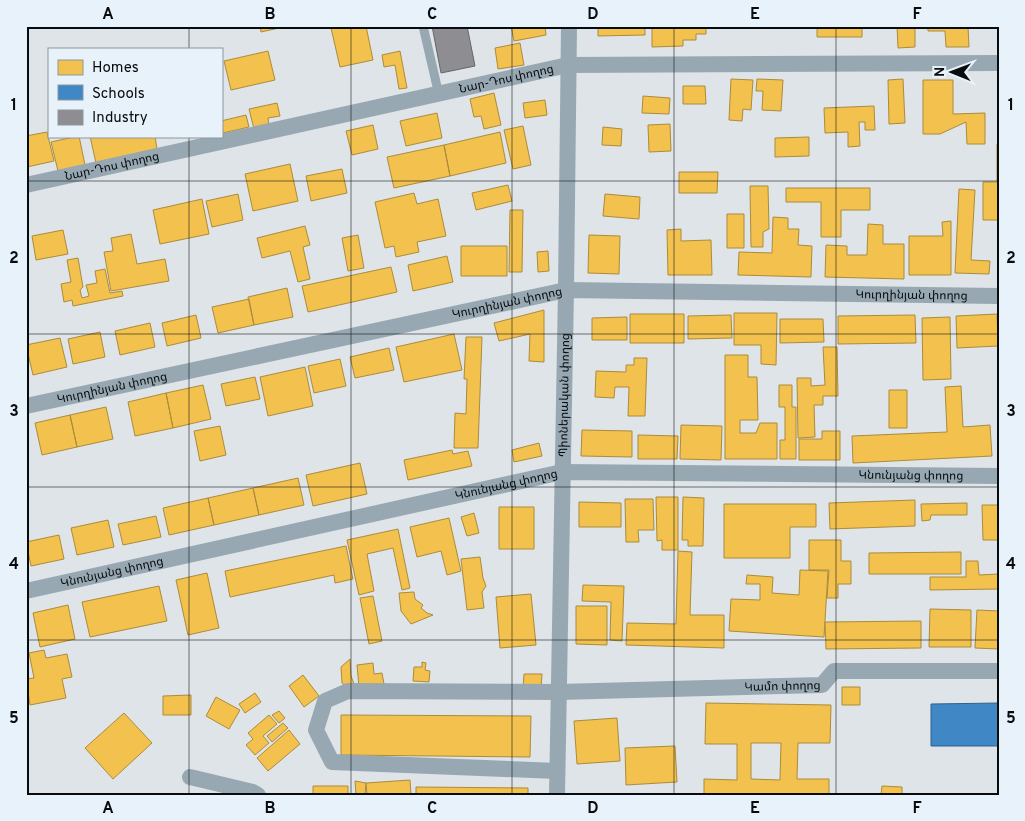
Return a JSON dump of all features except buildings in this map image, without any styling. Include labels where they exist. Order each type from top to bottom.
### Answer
[{"type":"street","name":"Պիոներական փողոց","points":[[557,795],[569,26]]},
{"type":"street","name":"Նար-Դոս փողոց","points":[[26,185],[568,66],[999,63]]},
{"type":"street","name":"Կուրղինյան փողոց","points":[[26,406],[566,290],[999,296]]},
{"type":"street","name":"Կնունյանց փողոց","points":[[26,592],[562,472],[999,476]]},
{"type":"street","name":"Կամո փողոց","points":[[557,771],[332,762],[316,730],[325,701],[348,691],[559,692],[822,685],[834,671],[999,670]]},
{"type":"street","points":[[190,777],[253,792],[258,795]]},
{"type":"lane","points":[[423,26],[439,95]]}]
